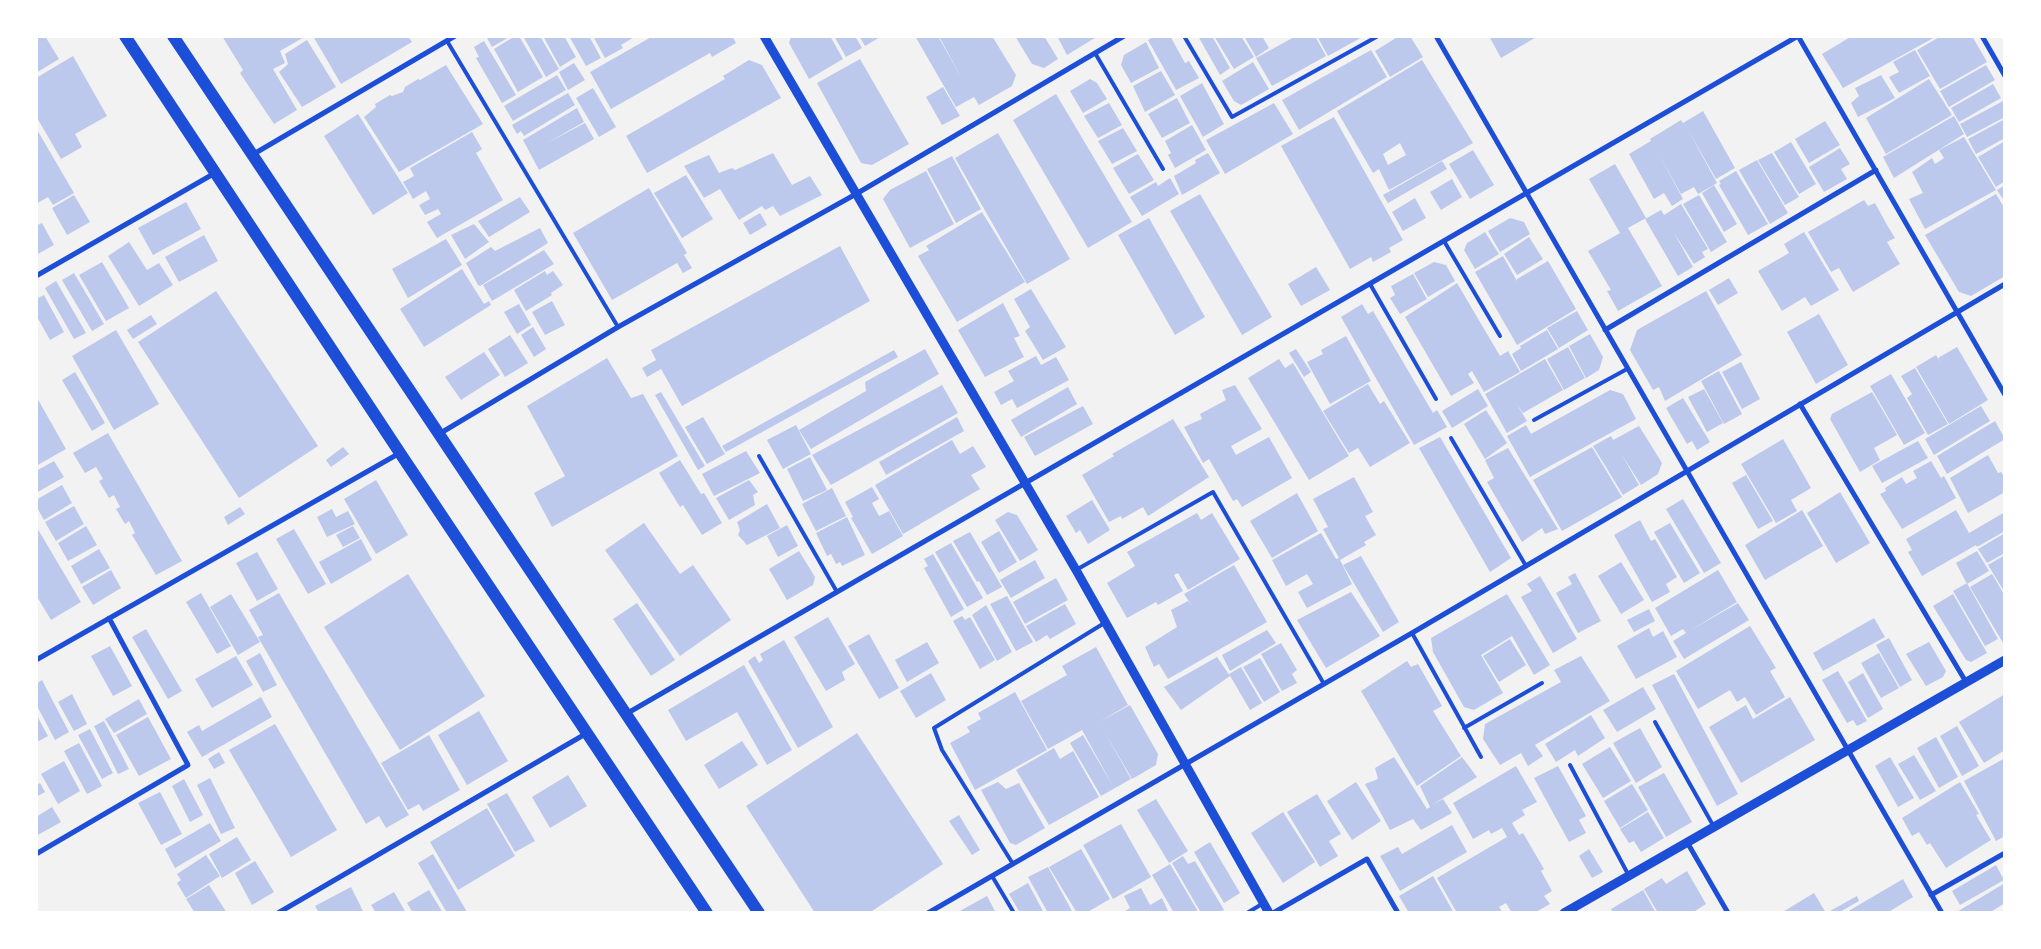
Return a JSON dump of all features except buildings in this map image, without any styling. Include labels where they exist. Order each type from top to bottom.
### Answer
[{"type":"main road","points":[[125,36],[707,913]]},
{"type":"main road","points":[[173,36],[759,913]]},
{"type":"street","points":[[251,155],[455,36]]},
{"type":"street","points":[[764,36],[1024,485],[1076,570],[1271,913],[1367,859],[1398,913]]},
{"type":"street","points":[[439,435],[618,328],[856,194],[1124,36]]},
{"type":"street","points":[[1436,36],[1942,913]]},
{"type":"street","points":[[626,714],[1798,36],[2005,395]]},
{"type":"street","points":[[1982,36],[2005,76]]},
{"type":"street","points":[[1605,330],[1876,170]]},
{"type":"street","points":[[36,276],[215,173]]},
{"type":"street","points":[[928,913],[1412,633],[1687,472],[1957,310],[2005,284]]},
{"type":"street","points":[[1800,404],[1966,682]]},
{"type":"street","points":[[36,660],[400,453]]},
{"type":"street","points":[[36,854],[188,765],[109,618]]},
{"type":"street","points":[[1564,913],[2005,660]]},
{"type":"street","points":[[278,913],[588,733]]},
{"type":"street","points":[[1687,842],[1728,913]]},
{"type":"street","points":[[1931,895],[2005,853]]},
{"type":"lane","points":[[1184,36],[1232,117],[1378,36]]},
{"type":"lane","points":[[448,41],[618,328]]},
{"type":"lane","points":[[1095,53],[1163,169]]},
{"type":"lane","points":[[1444,241],[1500,336]]},
{"type":"lane","points":[[1370,284],[1436,399]]},
{"type":"lane","points":[[1534,420],[1627,369]]},
{"type":"lane","points":[[1451,438],[1526,566]]},
{"type":"lane","points":[[759,456],[837,592]]},
{"type":"lane","points":[[1076,570],[1213,492],[1324,684]]},
{"type":"lane","points":[[1013,864],[942,750],[934,728],[1106,622]]},
{"type":"lane","points":[[1412,633],[1481,757]]},
{"type":"lane","points":[[1464,728],[1542,683]]},
{"type":"lane","points":[[1655,722],[1714,827]]},
{"type":"lane","points":[[1570,765],[1629,876]]},
{"type":"lane","points":[[992,876],[1014,913]]},
{"type":"lane","points":[[1247,913],[1264,903]]}]
